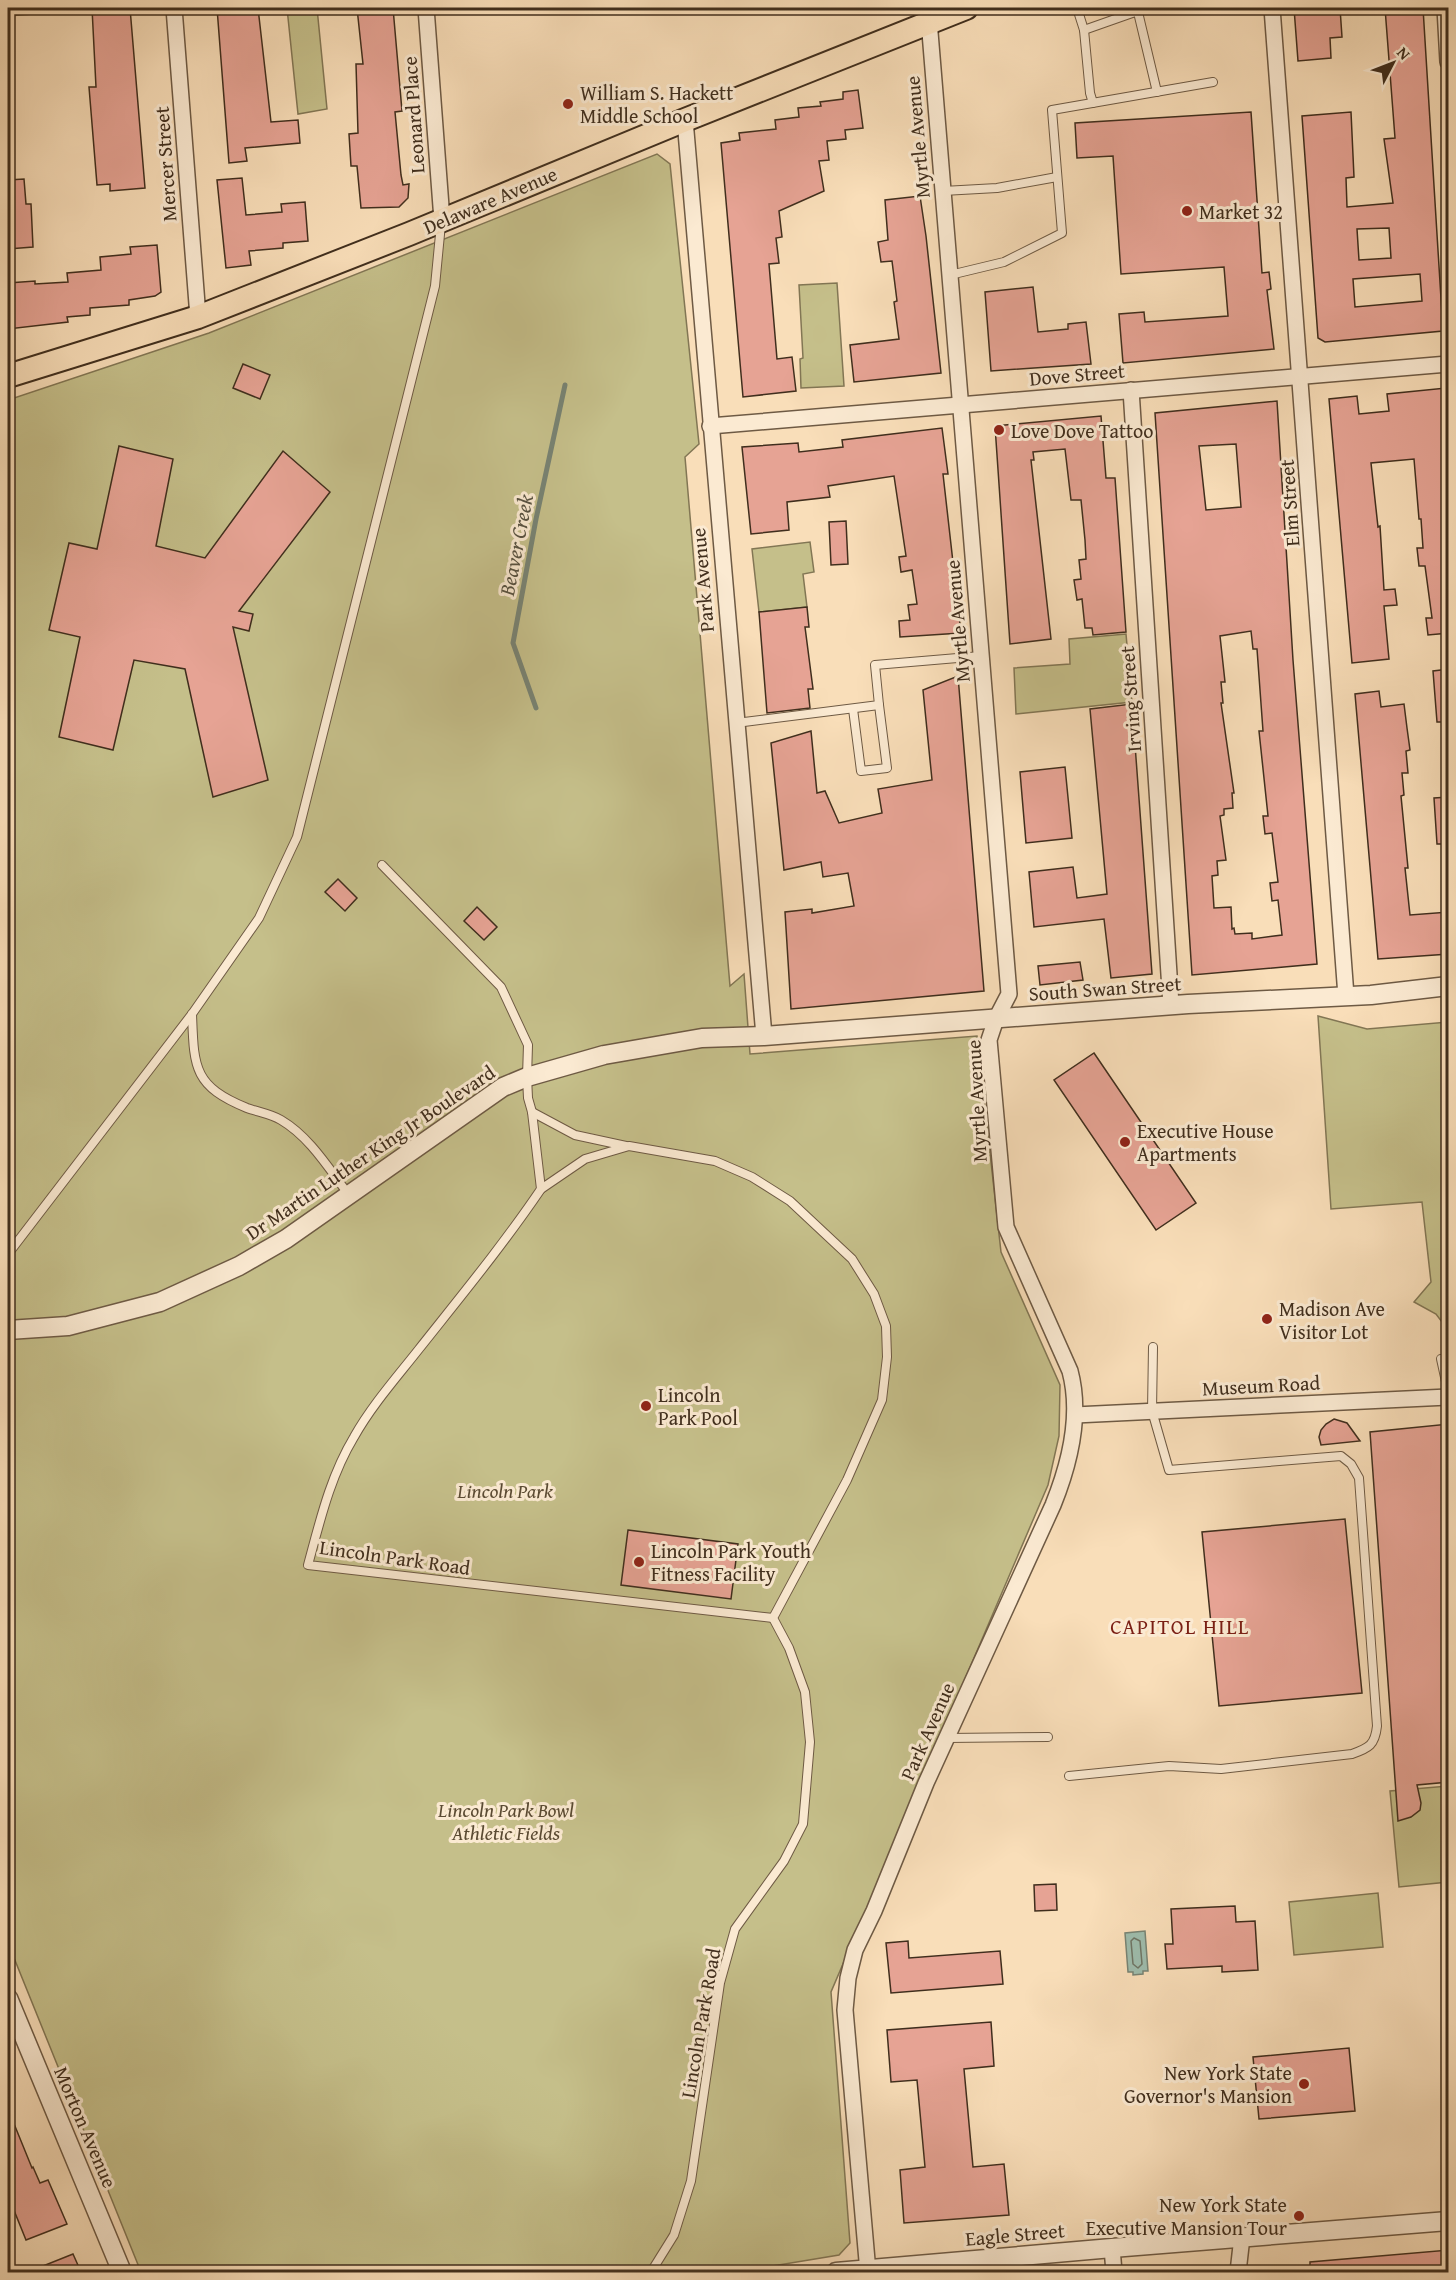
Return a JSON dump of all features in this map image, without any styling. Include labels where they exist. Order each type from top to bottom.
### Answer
[{"type":"main road","name":"Delaware Avenue","points":[[8,376],[198,317],[685,120],[928,15],[966,8]]},
{"type":"street","name":"Mercer Street","points":[[174,8],[198,317]]},
{"type":"street","name":"Leonard Place","points":[[426,8],[442,220]]},
{"type":"street","name":"Elm Street","points":[[1272,8],[1346,996]]},
{"type":"street","points":[[1444,8],[1449,62]]},
{"type":"street","name":"Myrtle Avenue","points":[[928,15],[1009,994],[996,1019],[989,1040],[1006,1227]]},
{"type":"street","name":"Park Avenue","points":[[685,120],[764,1036]]},
{"type":"street","name":"Dove Street","points":[[710,426],[1449,364]]},
{"type":"street","name":"Irving Street","points":[[1131,390],[1171,1005]]},
{"type":"street","name":"South Swan Street","points":[[764,1036],[1171,1005],[1346,996],[1449,986]]},
{"type":"street","name":"Dr Martin Luther King Jr Boulevard","points":[[8,1330],[68,1326],[160,1302],[238,1266],[286,1239],[503,1086],[604,1055],[691,1040],[764,1036]]},
{"type":"street","name":"Park Avenue","points":[[867,2271],[845,2010],[848,1978],[855,1950],[1067,1471],[1075,1415],[1075,1389],[1070,1371],[1006,1227]]},
{"type":"street","name":"Museum Road","points":[[1075,1415],[1449,1397]]},
{"type":"street","name":"Morton Avenue","points":[[8,1998],[122,2272]]},
{"type":"street","name":"Eagle Street","points":[[836,2272],[994,2262],[1112,2248],[1449,2221]]},
{"type":"street","points":[[1238,2272],[1242,2237]]},
{"type":"street","points":[[1112,2248],[1114,2272]]},
{"type":"lane","points":[[1077,8],[1084,30],[1093,103]]},
{"type":"lane","points":[[1084,30],[1138,9],[1157,92]]},
{"type":"lane","points":[[950,275],[1004,262],[1062,233],[1052,110],[1214,82]]},
{"type":"lane","points":[[943,191],[997,188],[1057,177]]},
{"type":"lane","points":[[8,1254],[192,1014],[259,918],[297,837],[435,286],[442,220]]},
{"type":"lane","points":[[853,709],[861,771],[887,768],[875,665],[981,656]]},
{"type":"lane","points":[[736,723],[879,705]]},
{"type":"lane","points":[[382,865],[501,987],[528,1046],[528,1098],[532,1112],[541,1189]]},
{"type":"lane","points":[[192,1014],[194,1057],[204,1081],[218,1095],[280,1119],[295,1130],[317,1152],[349,1195]]},
{"type":"lane","name":"Lincoln Park Road","points":[[532,1112],[575,1135],[715,1161],[752,1177],[790,1201],[852,1259],[874,1294],[886,1326],[887,1357],[882,1400],[847,1480],[773,1618]]},
{"type":"lane","name":"Lincoln Park Road","points":[[629,1146],[585,1159],[541,1189],[513,1231],[378,1402],[354,1436],[340,1463],[325,1502],[308,1565],[773,1618]]},
{"type":"lane","points":[[1069,1776],[1169,1766],[1221,1769],[1352,1754],[1370,1748],[1376,1739],[1377,1726],[1359,1478],[1351,1464],[1341,1456],[1169,1470],[1152,1411],[1153,1347]]},
{"type":"lane","points":[[1441,1359],[1449,1391]]},
{"type":"lane","name":"Lincoln Park Road","points":[[651,2272],[674,2235],[691,2181],[720,1983],[735,1929],[784,1861],[803,1824],[810,1742],[805,1692],[789,1648],[773,1618]]},
{"type":"lane","points":[[947,1738],[1048,1737]]},
{"type":"green space","points":[[8,8],[46,8],[46,13],[8,16]]},
{"type":"green space","points":[[287,8],[317,8],[327,109],[298,114]]},
{"type":"green space","name":"Lincoln Park","points":[[657,154],[670,164],[699,444],[685,457],[730,986],[744,974],[750,1054],[977,1036],[1001,1252],[1060,1385],[1059,1436],[1048,1485],[831,1992],[850,2243],[839,2255],[737,2272],[141,2272],[8,1943],[8,400],[209,333]]},
{"type":"green space","points":[[837,283],[844,386],[801,388],[800,359],[803,358],[799,285]]},
{"type":"green space","points":[[810,542],[814,572],[803,574],[807,607],[759,612],[752,549]]},
{"type":"green space","points":[[1126,634],[1132,702],[1016,714],[1014,668],[1070,664],[1069,639]]},
{"type":"green space","points":[[1318,1016],[1367,1029],[1448,1022],[1448,1330],[1436,1314],[1414,1302],[1431,1282],[1422,1202],[1331,1209]]},
{"type":"green space","points":[[1448,1786],[1448,1882],[1399,1887],[1390,1791]]},
{"type":"green space","points":[[1378,1893],[1383,1947],[1294,1955],[1289,1902]]},
{"type":"water","points":[[1145,1931],[1148,1971],[1133,1975],[1133,1972],[1128,1972],[1125,1933]]},
{"type":"building","points":[[92,8],[130,8],[145,188],[110,191],[110,184],[97,185],[89,87],[96,87]]},
{"type":"building","points":[[217,8],[258,8],[271,122],[298,120],[300,143],[245,148],[247,161],[229,163]]},
{"type":"building","points":[[357,8],[393,8],[402,111],[395,112],[401,175],[403,185],[409,184],[408,198],[399,207],[361,208],[357,166],[351,166],[349,134],[358,133],[356,64],[363,64]]},
{"type":"building","points":[[1294,8],[1340,8],[1342,37],[1330,38],[1331,58],[1298,61]]},
{"type":"building","points":[[1385,8],[1423,8],[1443,331],[1325,342],[1318,338],[1302,116],[1351,112],[1354,177],[1346,178],[1347,207],[1393,203],[1384,139],[1395,138]],"holes":[[[1389,228],[1391,258],[1359,260],[1357,229]],[[1420,274],[1422,301],[1355,307],[1353,279]]]},
{"type":"building","points":[[858,90],[863,128],[845,130],[846,139],[827,141],[829,160],[819,161],[824,191],[779,211],[782,237],[776,238],[779,263],[769,264],[777,359],[792,357],[796,391],[743,397],[721,143],[740,140],[739,133],[776,129],[775,120],[799,117],[798,108],[821,106],[820,102],[843,99],[843,92]]},
{"type":"building","name":"Market 32","points":[[1251,112],[1262,273],[1269,272],[1271,289],[1267,290],[1274,349],[1123,363],[1119,314],[1144,312],[1145,322],[1228,316],[1224,267],[1121,274],[1113,156],[1077,158],[1075,123]]},
{"type":"building","points":[[242,178],[246,215],[282,212],[281,204],[305,202],[308,241],[283,243],[283,248],[249,251],[251,265],[226,268],[217,180]]},
{"type":"building","points":[[24,179],[26,204],[31,204],[33,247],[8,249],[8,180]]},
{"type":"building","points":[[920,196],[941,373],[854,382],[850,345],[899,339],[892,261],[881,262],[878,242],[888,240],[885,200]]},
{"type":"building","points":[[157,245],[161,292],[155,296],[129,300],[129,305],[90,308],[90,315],[67,317],[68,322],[8,329],[8,283],[68,282],[67,273],[101,270],[100,257],[131,254],[130,247]]},
{"type":"building","points":[[1033,287],[1038,332],[1068,329],[1068,324],[1086,322],[1091,364],[991,371],[985,292]]},
{"type":"building","points":[[243,364],[270,375],[260,399],[233,388]]},
{"type":"building","points":[[1446,388],[1449,419],[1449,633],[1428,635],[1426,618],[1432,618],[1425,566],[1419,566],[1417,548],[1423,548],[1414,459],[1371,463],[1378,527],[1380,526],[1384,590],[1395,589],[1397,605],[1384,606],[1389,659],[1352,663],[1329,399],[1357,396],[1359,414],[1389,411],[1387,394]]},
{"type":"building","points":[[1277,401],[1293,660],[1317,964],[1192,975],[1155,413]],"holes":[[[1236,444],[1241,507],[1206,510],[1199,446]],[[1251,631],[1253,649],[1257,649],[1263,731],[1259,731],[1268,816],[1263,816],[1265,834],[1272,833],[1278,882],[1270,883],[1272,901],[1278,900],[1282,935],[1252,939],[1252,933],[1235,934],[1234,928],[1232,929],[1231,907],[1214,908],[1212,876],[1218,875],[1217,861],[1226,860],[1220,816],[1224,815],[1224,809],[1233,808],[1232,793],[1234,793],[1221,703],[1223,703],[1221,682],[1225,682],[1220,636]]]},
{"type":"building","points":[[1101,416],[1106,478],[1115,478],[1126,632],[1093,635],[1092,628],[1085,628],[1082,599],[1077,600],[1074,580],[1081,579],[1079,560],[1086,559],[1081,500],[1071,500],[1065,449],[1033,452],[1034,460],[1031,460],[1051,639],[1010,644],[995,426]]},
{"type":"building","points":[[942,428],[948,474],[943,474],[961,633],[900,637],[899,621],[910,620],[908,605],[917,604],[912,570],[901,572],[899,557],[906,556],[894,476],[828,486],[830,497],[787,502],[789,530],[751,534],[742,447],[798,443],[799,452],[843,447],[842,440]]},
{"type":"building","points":[[119,446],[173,459],[156,546],[205,558],[283,451],[330,492],[239,611],[253,614],[249,631],[233,627],[268,780],[213,797],[185,669],[134,660],[113,750],[59,737],[80,637],[49,630],[69,543],[97,549]]},
{"type":"building","points":[[846,521],[848,564],[831,565],[829,522]]},
{"type":"building","points":[[807,607],[809,627],[805,627],[813,689],[808,689],[810,708],[767,713],[759,612]]},
{"type":"building","points":[[1449,669],[1449,722],[1437,722],[1433,671]]},
{"type":"building","points":[[958,676],[984,991],[791,1009],[785,912],[812,909],[812,913],[854,906],[848,873],[823,877],[821,862],[784,870],[771,743],[811,731],[817,793],[825,791],[839,823],[882,813],[878,789],[932,780],[923,690]]},
{"type":"building","points":[[1379,691],[1381,707],[1404,704],[1410,750],[1406,751],[1408,773],[1402,773],[1404,795],[1401,796],[1410,915],[1449,912],[1449,954],[1378,959],[1355,694]]},
{"type":"building","points":[[1132,704],[1152,974],[1111,978],[1104,919],[1034,927],[1029,872],[1073,867],[1077,898],[1107,894],[1090,709]]},
{"type":"building","points":[[1065,767],[1072,838],[1026,843],[1020,772]]},
{"type":"building","points":[[1449,797],[1449,844],[1437,844],[1434,798]]},
{"type":"building","points":[[338,879],[357,898],[345,911],[325,892]]},
{"type":"building","points":[[477,907],[497,927],[484,940],[464,921]]},
{"type":"building","points":[[1080,962],[1083,980],[1040,985],[1038,966]]},
{"type":"building","name":"Executive House Apartments","points":[[1094,1053],[1196,1203],[1156,1230],[1054,1080]]},
{"type":"building","points":[[1334,1419],[1347,1423],[1360,1441],[1321,1445],[1319,1437],[1321,1430]]},
{"type":"building","points":[[1449,1424],[1449,1782],[1417,1785],[1421,1803],[1420,1810],[1411,1817],[1398,1821],[1370,1432]]},
{"type":"building","points":[[1345,1519],[1362,1693],[1219,1706],[1202,1532]]},
{"type":"building","points":[[628,1530],[738,1544],[731,1599],[621,1585]]},
{"type":"building","points":[[1056,1884],[1057,1910],[1035,1911],[1034,1885]]},
{"type":"building","points":[[1235,1906],[1236,1922],[1255,1921],[1258,1970],[1222,1972],[1222,1966],[1167,1969],[1165,1944],[1173,1944],[1171,1909]]},
{"type":"building","points":[[908,1941],[909,1958],[1000,1951],[1003,1984],[891,1993],[886,1943]]},
{"type":"building","points":[[991,2022],[994,2066],[964,2069],[973,2167],[1004,2164],[1009,2215],[904,2223],[900,2170],[925,2167],[917,2080],[891,2082],[887,2030]]},
{"type":"building","name":"New York State Governor's Mansion","points":[[1349,2048],[1355,2111],[1259,2119],[1253,2057]]},
{"type":"building","points":[[8,2109],[32,2168],[40,2183],[48,2180],[67,2224],[26,2240],[11,2203],[8,2205]]},
{"type":"building","points":[[1449,2250],[1449,2272],[1310,2272],[1310,2262]]},
{"type":"building","points":[[73,2254],[81,2272],[28,2272]]},
{"type":"waterway","name":"Beaver Creek","points":[[536,708],[513,643],[536,519],[565,385]]},
{"type":"place","name":"William S. Hackett Middle School","points":[[568,104]]},
{"type":"place","name":"Market 32","points":[[1187,211]]},
{"type":"place","name":"Love Dove Tattoo","points":[[999,430]]},
{"type":"place","name":"Executive House Apartments","points":[[1125,1142]]},
{"type":"place","name":"Madison Ave Visitor Lot","points":[[1267,1319]]},
{"type":"place","name":"Lincoln Park Pool","points":[[646,1406]]},
{"type":"place","name":"Lincoln Park Youth Fitness Facility","points":[[639,1562]]},
{"type":"place","name":"New York State Governor's Mansion","points":[[1304,2084]]},
{"type":"place","name":"New York State Executive Mansion Tour","points":[[1299,2216]]},
{"type":"district","name":"CAPITOL HILL","points":[[1180,1626]]},
{"type":"park label","name":"Lincoln Park Bowl Athletic Fields","points":[[506,1820]]}]
